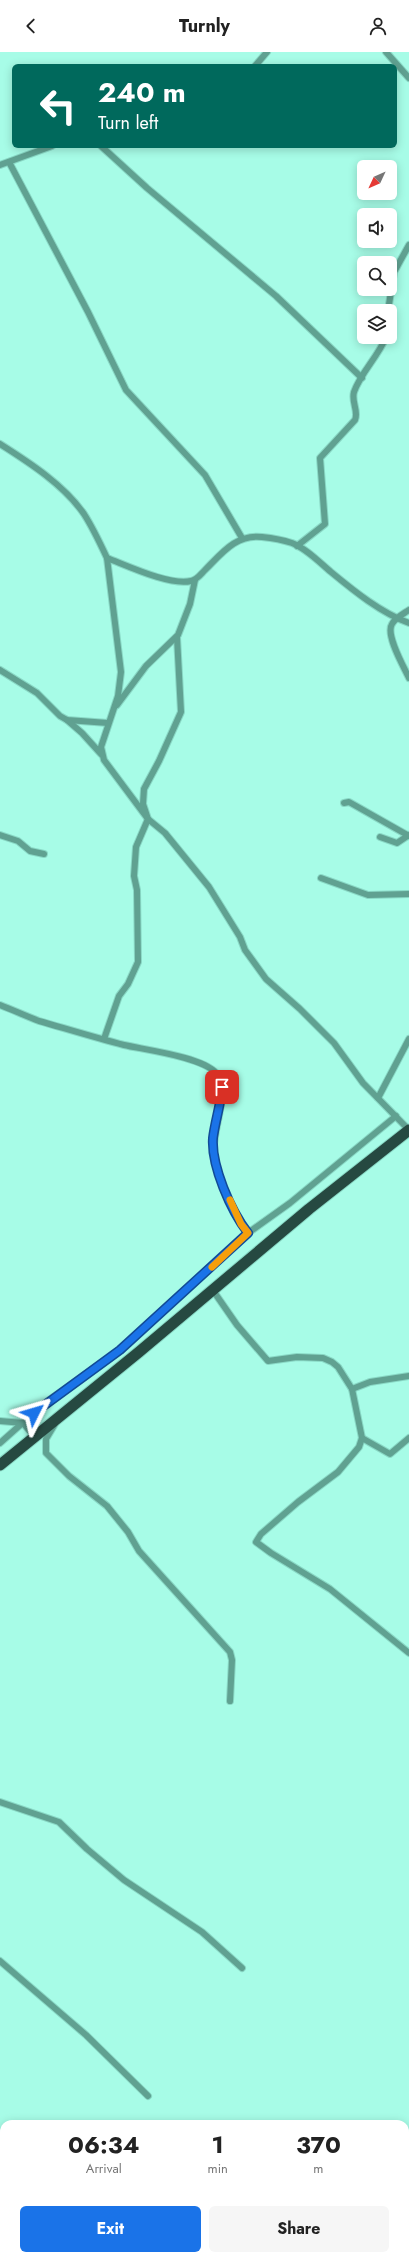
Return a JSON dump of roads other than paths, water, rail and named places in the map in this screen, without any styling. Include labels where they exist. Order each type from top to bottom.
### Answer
[{"type":"highway","points":[[0,1465],[139,1352],[212,1289],[372,1158],[409,1130]]},
{"type":"street","points":[[257,64],[267,52]]},
{"type":"street","points":[[386,52],[397,64]]},
{"type":"street","points":[[397,64],[409,78]]},
{"type":"street","points":[[0,165],[47,148]]},
{"type":"street","points":[[103,148],[147,188],[276,296],[362,378]]},
{"type":"street","points":[[9,162],[88,312],[126,390],[205,474],[242,538]]},
{"type":"street","points":[[389,304],[394,272],[409,245]]},
{"type":"street","points":[[297,546],[325,524],[320,458],[355,420],[356,417],[353,404],[353,394],[382,344]]},
{"type":"street","points":[[0,444],[50,479],[72,499],[84,514],[108,558],[121,672],[121,685],[102,742],[101,754]]},
{"type":"street","points":[[104,1039],[118,1003],[119,996],[128,984],[138,962],[137,890],[134,865],[136,847],[148,819],[143,804],[144,789],[159,761],[181,712],[176,657],[177,637],[187,615],[195,580],[228,547],[242,538],[262,537],[284,541],[297,546],[350,587],[397,618],[409,623]]},
{"type":"street","points":[[108,558],[171,580],[186,582],[195,580]]},
{"type":"street","points":[[409,610],[392,623],[390,634],[409,678]]},
{"type":"street","points":[[113,710],[146,666],[177,637]]},
{"type":"street","points":[[0,670],[38,693],[60,716],[82,733],[101,754],[128,794],[148,819],[165,832],[208,887],[240,937],[245,950],[266,979],[340,1049],[355,1073],[409,1130]]},
{"type":"street","points":[[67,720],[108,723]]},
{"type":"street","points":[[344,803],[349,802],[409,836]]},
{"type":"street","points":[[0,834],[18,841],[30,851],[44,854]]},
{"type":"street","points":[[380,837],[396,842],[409,836]]},
{"type":"street","points":[[321,878],[368,895],[382,893],[409,894]]},
{"type":"street","points":[[0,1005],[38,1020],[104,1039],[182,1057],[208,1067],[216,1073],[222,1087],[221,1104],[213,1138],[215,1160],[228,1198],[241,1224],[248,1233]]},
{"type":"street","points":[[378,1098],[409,1039]]},
{"type":"street","points":[[0,1443],[45,1403],[120,1350],[248,1233],[290,1203],[396,1116]]},
{"type":"street","points":[[212,1289],[237,1325],[268,1361],[288,1357],[322,1358],[338,1367],[352,1390],[362,1438],[359,1447],[338,1472],[298,1502],[261,1534],[256,1542],[271,1554],[330,1589],[391,1636],[409,1653]]},
{"type":"street","points":[[352,1390],[370,1382],[409,1376]]},
{"type":"street","points":[[61,1414],[46,1439],[46,1452],[69,1476],[107,1506],[128,1532],[139,1551],[230,1652],[232,1660],[230,1701]]},
{"type":"street","points":[[0,1421],[24,1423],[34,1436]]},
{"type":"street","points":[[362,1438],[390,1454],[409,1438]]},
{"type":"street","points":[[0,1802],[59,1822],[87,1849],[124,1880],[202,1932],[242,1968]]},
{"type":"street","points":[[0,1961],[86,2035],[148,2096]]}]
